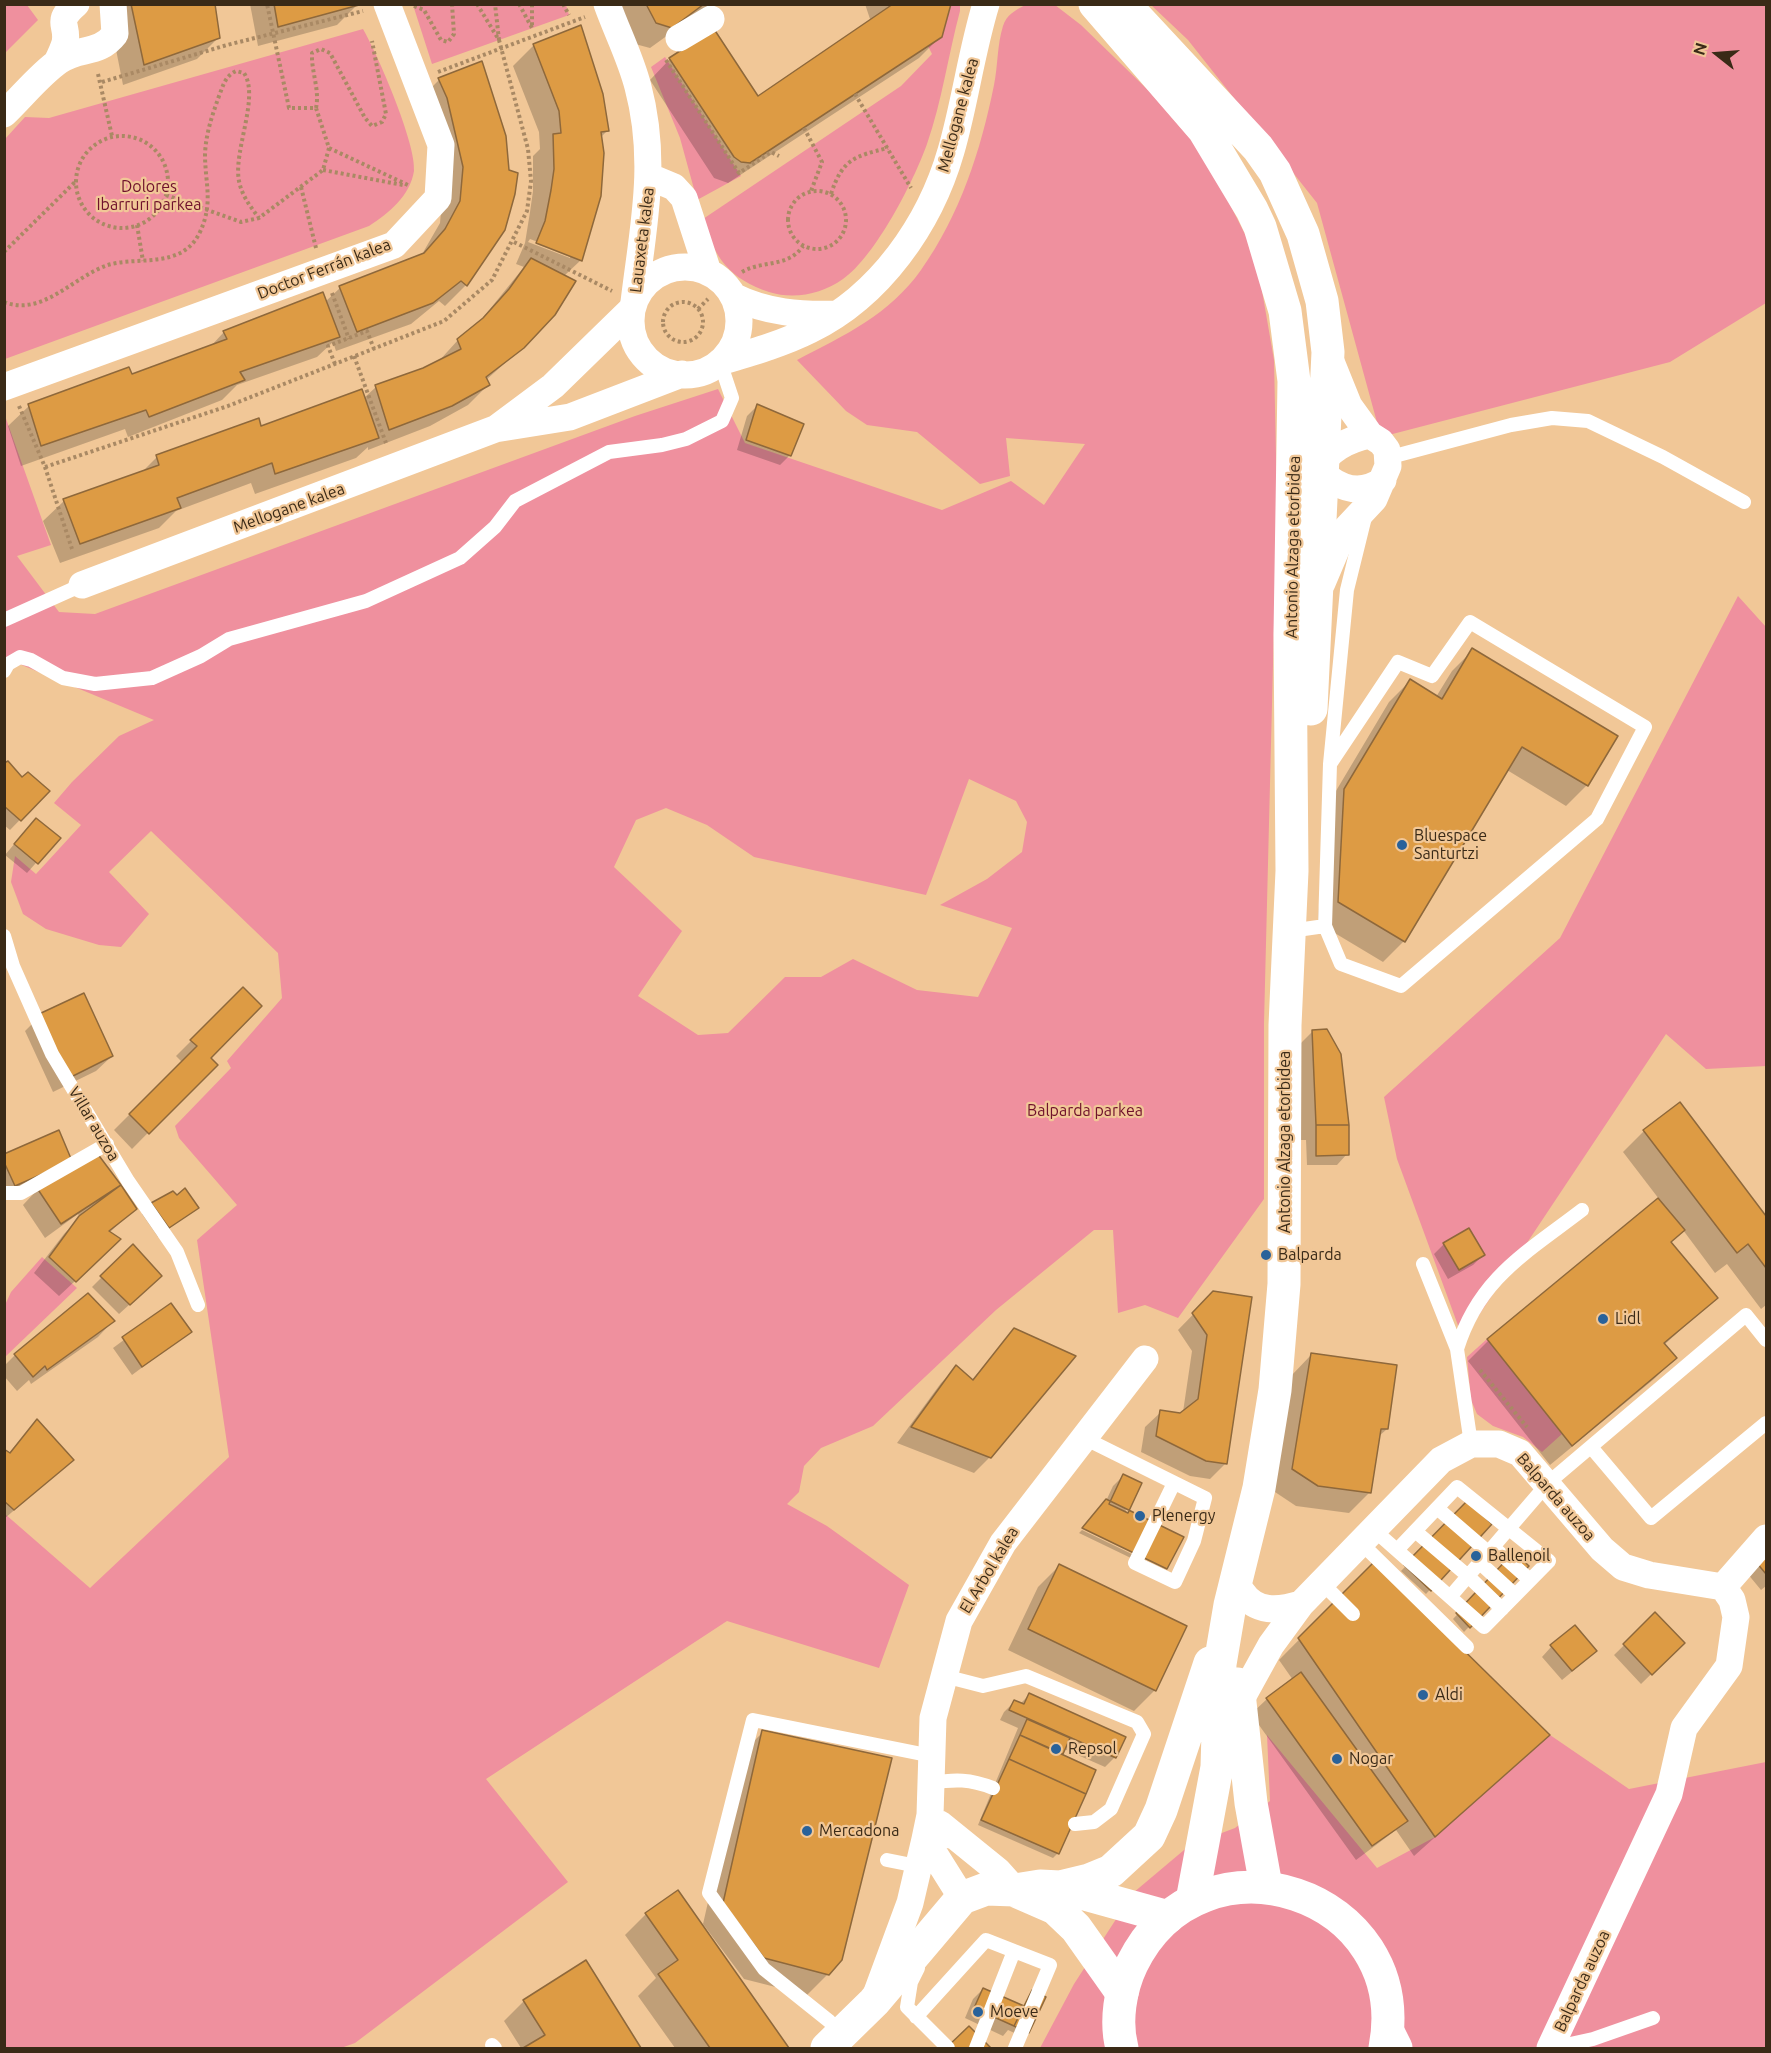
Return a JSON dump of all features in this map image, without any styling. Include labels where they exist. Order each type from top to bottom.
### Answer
[{"type":"street","points":[[57,62],[65,41],[62,26],[66,13],[76,4]]},
{"type":"street","points":[[4,114],[57,62],[76,51],[96,50],[107,45],[115,34],[113,4]]},
{"type":"street","name":"Antonio Alzaga etorbidea","points":[[1095,4],[1204,130],[1229,168],[1260,226],[1285,311],[1294,381],[1290,634],[1292,871]]},
{"type":"street","name":"Antonio Alzaga etorbidea","points":[[1124,4],[1258,148],[1275,172],[1303,234],[1322,302],[1328,352],[1311,712],[1292,871],[1288,931],[1284,1284],[1275,1390],[1259,1488],[1243,1553],[1246,1602]]},
{"type":"street","name":"Doctor Ferrán kalea","points":[[7,386],[393,244],[438,198],[441,145],[390,6]]},
{"type":"street","name":"Lauaxeta kalea","points":[[608,6],[638,86],[650,177],[633,306],[633,335],[640,350],[651,363],[666,371],[682,375]]},
{"type":"street","name":"Mellogane kalea","points":[[82,585],[495,429],[570,417],[682,375],[703,372],[720,362],[783,342],[838,314],[864,293],[889,268],[910,240],[925,212],[951,154],[984,9]]},
{"type":"street","name":"Lauaxeta kalea","points":[[650,177],[674,187],[684,198],[722,284],[739,314],[738,332],[732,348],[720,362]]},
{"type":"street","points":[[1260,226],[1292,284],[1306,364],[1308,459],[1321,466],[1334,483],[1352,489],[1371,488],[1385,469]]},
{"type":"street","name":"Mellogane kalea","points":[[495,429],[553,386],[633,306],[643,287],[656,274],[673,268],[691,267],[722,284]]},
{"type":"street","points":[[722,284],[768,310],[838,314]]},
{"type":"street","points":[[1317,595],[1344,531],[1366,509],[1385,469],[1387,450],[1381,442],[1370,435],[1349,406],[1335,376],[1328,352]]},
{"type":"street","points":[[1290,634],[1303,608],[1306,494],[1311,474],[1352,438],[1370,435]]},
{"type":"street","name":"El Arbol kalea","points":[[874,2002],[910,1903],[928,1827],[933,1718],[958,1621],[1003,1543],[1082,1437],[1145,1359]]},
{"type":"street","name":"Balparda auzoa","points":[[1471,1444],[1490,1443],[1513,1449],[1527,1460],[1602,1549],[1623,1567],[1649,1575],[1723,1587],[1732,1600],[1736,1615],[1735,1641],[1729,1666],[1684,1728],[1669,1794],[1551,2049]]},
{"type":"street","points":[[1239,1703],[1271,1645],[1300,1604],[1441,1460],[1471,1444]]},
{"type":"street","points":[[1723,1587],[1767,1538]]},
{"type":"street","points":[[1246,1602],[1281,1610],[1300,1604]]},
{"type":"street","points":[[1246,1602],[1271,1645]]},
{"type":"street","points":[[1246,1602],[1237,1651],[1239,1703],[1251,1803],[1266,1886]]},
{"type":"street","points":[[1060,1887],[1089,1880],[1112,1871],[1149,1836],[1246,1602]]},
{"type":"street","points":[[1180,1909],[1217,1767],[1220,1665],[1246,1602]]},
{"type":"street","points":[[928,1827],[962,1898],[986,1889],[1060,1887],[1180,1909]]},
{"type":"street","points":[[928,1827],[954,1836],[998,1871],[1015,1890],[1055,1908],[1076,1928],[1122,1993]]},
{"type":"street","points":[[1120,2046],[1119,2017],[1122,1993],[1138,1951],[1180,1909],[1215,1892],[1240,1886],[1266,1886],[1300,1894],[1331,1910],[1357,1934],[1376,1963],[1380,1974],[1386,1997],[1390,2043]]},
{"type":"street","name":"El Arbol kalea","points":[[839,2044],[962,1898]]},
{"type":"lane","points":[[4,671],[8,664],[20,657],[31,660],[63,678],[95,684],[152,678],[184,665],[229,639],[366,602],[420,579],[460,558],[495,527],[515,501],[609,452],[678,441],[722,421],[732,398],[730,385],[720,362]]},
{"type":"lane","points":[[1385,469],[1511,425],[1552,418],[1588,421],[1663,457],[1744,502]]},
{"type":"lane","points":[[1330,764],[1398,662],[1432,676],[1470,622],[1645,727],[1597,819],[1401,986],[1341,964],[1325,926],[1330,764],[1347,590],[1366,509]]},
{"type":"lane","points":[[4,620],[82,585]]},
{"type":"lane","points":[[1288,931],[1325,926]]},
{"type":"lane","name":"Villar auzoa","points":[[4,936],[13,966],[52,1054],[128,1181],[177,1252],[198,1305]]},
{"type":"lane","points":[[4,1192],[21,1193],[107,1144]]},
{"type":"lane","points":[[1458,1347],[1468,1318],[1483,1293],[1500,1273],[1582,1210]]},
{"type":"lane","points":[[1423,1264],[1458,1347],[1471,1444]]},
{"type":"lane","points":[[1450,1597],[1548,1483],[1746,1315],[1767,1340]]},
{"type":"lane","points":[[1591,1447],[1651,1518],[1767,1423]]},
{"type":"lane","points":[[1082,1437],[1174,1483],[1204,1498],[1194,1541],[1175,1582],[1135,1563],[1174,1483]]},
{"type":"lane","points":[[1367,1536],[1397,1550],[1484,1627],[1549,1561],[1457,1487],[1397,1550]]},
{"type":"lane","points":[[1437,1508],[1487,1554],[1530,1580]]},
{"type":"lane","points":[[1415,1531],[1468,1576],[1502,1609]]},
{"type":"lane","points":[[1367,1536],[1467,1647]]},
{"type":"lane","points":[[1487,1554],[1515,1595]]},
{"type":"lane","points":[[1322,1583],[1353,1614]]},
{"type":"lane","points":[[944,1676],[983,1686],[1026,1676],[1137,1722],[1144,1734],[1111,1809],[1094,1822],[1076,1824]]},
{"type":"lane","points":[[839,2044],[764,1969],[709,1893],[753,1720],[932,1756]]},
{"type":"lane","points":[[931,1783],[958,1779],[974,1781],[993,1788]]},
{"type":"lane","points":[[887,1860],[917,1866]]},
{"type":"lane","points":[[912,2012],[911,1982],[932,1940],[962,1898]]},
{"type":"lane","points":[[912,2012],[986,1940],[1050,1965],[1015,2049]]},
{"type":"lane","points":[[975,2049],[1014,1951]]},
{"type":"lane","points":[[874,2002],[894,2001],[912,2012],[948,2049]]},
{"type":"lane","points":[[1551,2049],[1593,2039],[1653,2018]]},
{"type":"path","points":[[267,4],[289,108],[316,108]]},
{"type":"path","points":[[102,82],[227,45],[390,6],[424,10],[441,40],[448,42],[454,34],[452,4]]},
{"type":"path","points":[[45,467],[228,406],[444,321],[492,280],[514,242],[527,211],[531,181],[528,149],[501,49],[477,4]]},
{"type":"path","points":[[495,4],[498,40]]},
{"type":"path","points":[[519,4],[532,28],[532,4]]},
{"type":"path","points":[[563,4],[569,15]]},
{"type":"path","points":[[434,73],[608,6]]},
{"type":"path","points":[[696,32],[665,57],[739,173],[771,152],[779,156]]},
{"type":"path","points":[[166,195],[240,222],[259,218],[301,188],[323,170],[329,148],[316,108],[318,100],[311,64],[312,53],[321,49],[330,53],[364,118],[372,126],[382,122],[386,114],[372,45]]},
{"type":"path","points":[[4,302],[21,305],[45,301],[99,269],[110,265],[165,259],[181,253],[198,236],[208,210],[209,188],[205,155],[208,128],[224,83],[229,75],[236,71],[244,73],[249,88],[238,178],[244,198],[259,218]]},
{"type":"path","points":[[90,74],[100,74],[112,136]]},
{"type":"path","points":[[855,94],[925,212]]},
{"type":"path","points":[[804,128],[822,162],[811,191],[794,202],[788,220],[793,237],[803,246],[816,250],[826,249],[841,238],[847,219],[839,200],[831,194],[811,191]]},
{"type":"path","points":[[112,136],[128,136],[143,141],[156,150],[164,164],[168,179],[166,195],[160,208],[150,218],[136,225],[115,227],[95,219],[81,203],[75,182],[78,166],[86,153],[98,142],[112,136]]},
{"type":"path","points":[[323,170],[410,186],[329,148]]},
{"type":"path","points":[[831,194],[837,177],[852,159],[888,148]]},
{"type":"path","points":[[4,252],[75,182]]},
{"type":"path","points":[[301,188],[317,255]]},
{"type":"path","points":[[136,225],[142,261]]},
{"type":"path","points":[[514,242],[633,306]]},
{"type":"path","points":[[722,284],[747,269],[784,261],[798,253],[803,246]]},
{"type":"path","points":[[330,288],[349,339]]},
{"type":"path","points":[[679,302],[692,304],[702,314],[702,328],[699,335],[689,342],[681,343],[670,338],[663,322],[667,310],[679,302]]},
{"type":"path","points":[[335,364],[328,346],[367,331],[374,349]]},
{"type":"path","points":[[354,357],[381,424]]},
{"type":"path","points":[[7,386],[45,467],[72,549]]},
{"type":"path","points":[[1458,1347],[1534,1436]]},
{"type":"green space","points":[[5,4],[27,5],[38,20],[5,53]]},
{"type":"green space","points":[[413,5],[566,5],[569,15],[432,64]]},
{"type":"green space","points":[[951,5],[960,5],[960,11],[927,144],[903,197],[868,254],[843,279],[808,294],[778,294],[744,281],[718,256],[703,219],[901,86],[932,54],[928,46],[942,37]]},
{"type":"green space","name":"Balparda parkea","points":[[1025,5],[1055,5],[1081,25],[1150,92],[1206,157],[1256,256],[1274,360],[1277,504],[1264,1023],[1264,1199],[1178,1318],[1145,1305],[1118,1313],[1113,1230],[1094,1230],[996,1310],[873,1426],[821,1448],[804,1466],[799,1492],[787,1504],[827,1526],[909,1585],[879,1668],[727,1621],[486,1779],[568,1882],[355,2043],[341,2048],[5,2048],[5,1514],[90,1588],[229,1457],[197,1240],[237,1205],[179,1138],[175,1126],[231,1068],[227,1061],[282,998],[278,953],[151,831],[109,872],[149,914],[121,947],[99,945],[46,929],[23,914],[11,882],[15,856],[36,874],[81,825],[54,803],[119,736],[154,720],[5,658],[4,413],[51,545],[17,556],[59,612],[95,614],[635,416],[718,389],[745,443],[942,510],[1011,481],[1044,505],[1085,444],[1006,438],[1010,476],[980,484],[917,432],[867,425],[846,411],[797,360],[849,332],[895,300],[921,270],[935,249],[958,204],[983,134],[1004,22]],"holes":[[[969,779],[1016,801],[1027,822],[1022,852],[987,879],[940,905],[1012,928],[978,997],[917,990],[853,959],[821,977],[785,977],[728,1033],[698,1035],[638,996],[682,931],[614,867],[636,820],[666,808],[707,825],[754,857],[926,895]]]},
{"type":"green space","points":[[1151,5],[1766,5],[1766,303],[1670,362],[1381,437],[1317,203],[1188,40]]},
{"type":"green space","name":"Dolores Ibarruri parkea","points":[[363,29],[395,99],[413,158],[412,180],[398,203],[369,226],[5,359],[5,139],[25,117],[49,118]]},
{"type":"green space","points":[[665,57],[741,176],[697,200],[680,138],[651,67]]},
{"type":"green space","points":[[1738,596],[1766,627],[1766,1066],[1706,1069],[1666,1034],[1463,1339],[1397,1159],[1384,1097],[1560,938]]},
{"type":"green space","points":[[42,1257],[77,1288],[5,1357],[5,1305],[11,1292]]},
{"type":"green space","points":[[1487,1339],[1562,1434],[1542,1452],[1523,1437],[1493,1426],[1477,1414],[1471,1400],[1467,1357]]},
{"type":"green space","points":[[1267,1735],[1377,1868],[1435,1837],[1550,1735],[1629,1789],[1766,1762],[1766,2048],[1040,2048],[1074,1984],[1133,1893],[1190,1845],[1235,1828],[1270,1801]]},
{"type":"building","points":[[131,4],[215,4],[220,38],[144,65]]},
{"type":"building","points":[[274,4],[359,4],[359,5],[278,27]]},
{"type":"building","points":[[646,4],[704,4],[672,28],[656,23]]},
{"type":"building","points":[[893,4],[951,4],[942,37],[750,163],[741,162],[734,157],[669,58],[714,29],[758,96]]},
{"type":"building","points":[[581,25],[603,94],[609,131],[601,132],[604,153],[601,196],[582,261],[536,243],[545,221],[551,190],[554,169],[553,134],[561,133],[559,111],[533,44]]},
{"type":"building","points":[[482,61],[506,136],[509,170],[518,173],[505,230],[467,286],[461,281],[433,303],[357,332],[339,286],[424,253],[445,229],[460,201],[463,167],[447,98],[438,78]]},
{"type":"building","points":[[531,258],[576,281],[555,315],[524,348],[486,377],[490,385],[452,406],[389,430],[375,385],[423,368],[461,349],[457,339],[483,318],[509,289]]},
{"type":"building","points":[[323,292],[340,337],[240,372],[245,380],[149,417],[146,410],[41,446],[28,404],[129,367],[132,374],[227,339],[223,331]]},
{"type":"building","points":[[362,389],[379,438],[275,474],[272,463],[177,498],[181,508],[80,544],[63,499],[159,465],[156,455],[259,418],[261,426]]},
{"type":"building","points":[[757,404],[804,424],[791,456],[746,440]]},
{"type":"building","name":"Bluespace Santurtzi","points":[[1472,648],[1618,736],[1588,786],[1522,747],[1405,942],[1338,902],[1344,789],[1410,679],[1442,699]]},
{"type":"building","points":[[8,761],[22,777],[28,772],[50,791],[21,821],[4,806],[4,763]]},
{"type":"building","points":[[36,818],[61,838],[38,864],[14,844]]},
{"type":"building","points":[[243,987],[262,1006],[211,1058],[218,1065],[149,1134],[129,1114],[197,1046],[190,1040]]},
{"type":"building","points":[[84,993],[113,1056],[69,1078],[39,1014]]},
{"type":"building","points":[[1327,1029],[1341,1054],[1349,1125],[1316,1125],[1312,1030]]},
{"type":"building","points":[[1680,1102],[1766,1216],[1766,1268],[1748,1244],[1737,1253],[1643,1130]]},
{"type":"building","points":[[1316,1125],[1349,1125],[1349,1155],[1316,1156]]},
{"type":"building","points":[[59,1130],[72,1161],[15,1186],[4,1162],[4,1154]]},
{"type":"building","points":[[97,1153],[121,1185],[61,1224],[37,1188]]},
{"type":"building","points":[[121,1185],[137,1209],[109,1231],[121,1239],[76,1282],[49,1257],[79,1216]]},
{"type":"building","points":[[185,1188],[199,1208],[169,1228],[151,1203],[173,1191],[177,1195]]},
{"type":"building","name":"Lidl","points":[[1658,1198],[1685,1230],[1671,1242],[1718,1298],[1664,1343],[1677,1358],[1572,1446],[1487,1339]]},
{"type":"building","points":[[1469,1228],[1485,1255],[1459,1270],[1443,1243]]},
{"type":"building","points":[[133,1244],[162,1276],[130,1305],[100,1276]]},
{"type":"building","points":[[1213,1291],[1252,1297],[1227,1464],[1206,1461],[1156,1436],[1160,1410],[1180,1413],[1198,1399],[1207,1335],[1192,1313]]},
{"type":"building","points":[[88,1293],[115,1321],[47,1370],[45,1366],[33,1377],[14,1354]]},
{"type":"building","points":[[171,1303],[192,1332],[142,1367],[122,1337]]},
{"type":"building","points":[[1014,1328],[1076,1356],[991,1458],[911,1427],[956,1365],[973,1380]]},
{"type":"building","points":[[1311,1353],[1397,1365],[1388,1429],[1381,1429],[1371,1493],[1318,1486],[1292,1469]]},
{"type":"building","points":[[37,1419],[74,1460],[14,1510],[4,1501],[4,1449],[10,1453]]},
{"type":"building","points":[[1123,1474],[1142,1483],[1128,1513],[1109,1504]]},
{"type":"building","points":[[1106,1499],[1184,1537],[1167,1569],[1082,1528]]},
{"type":"building","points":[[1467,1501],[1492,1524],[1431,1591],[1404,1565]]},
{"type":"building","points":[[1514,1552],[1529,1566],[1470,1628],[1456,1613]]},
{"type":"building","points":[[1766,1553],[1766,1574],[1756,1562]]},
{"type":"building","name":"Aldi","points":[[1374,1562],[1550,1735],[1435,1837],[1298,1638]]},
{"type":"building","points":[[1059,1564],[1187,1626],[1156,1691],[1028,1629]]},
{"type":"building","points":[[1655,1612],[1685,1643],[1652,1675],[1623,1644]]},
{"type":"building","points":[[1575,1625],[1597,1651],[1572,1671],[1550,1645]]},
{"type":"building","name":"Nogar","points":[[1301,1672],[1408,1821],[1372,1846],[1266,1698]]},
{"type":"building","points":[[1029,1693],[1126,1737],[1116,1758],[1009,1710],[1014,1700],[1024,1704]]},
{"type":"building","points":[[1027,1719],[1070,1738],[1063,1754],[1020,1735]]},
{"type":"building","name":"Mercadona","points":[[762,1730],[892,1758],[842,1960],[829,1975],[764,1958],[723,1903]]},
{"type":"building","points":[[1020,1735],[1096,1770],[1086,1794],[1009,1759]]},
{"type":"building","points":[[1009,1759],[1086,1794],[1059,1854],[981,1820]]},
{"type":"building","points":[[678,1890],[789,2048],[710,2048],[658,1974],[678,1960],[645,1913]]},
{"type":"building","points":[[586,1960],[641,2048],[523,2048],[545,2035],[523,2000]]},
{"type":"building","points":[[983,1988],[1024,2006],[1014,2026],[974,2008]]},
{"type":"building","points":[[1032,1990],[1046,1997],[1029,2033],[1014,2026]]},
{"type":"building","points":[[969,2026],[991,2048],[946,2048]]},
{"type":"place","name":"Bluespace Santurtzi","points":[[1402,845]]},
{"type":"place","name":"Balparda","points":[[1266,1255]]},
{"type":"place","name":"Lidl","points":[[1603,1319]]},
{"type":"place","name":"Plenergy","points":[[1140,1516]]},
{"type":"place","name":"Ballenoil","points":[[1476,1556]]},
{"type":"place","name":"Aldi","points":[[1423,1695]]},
{"type":"place","name":"Repsol","points":[[1056,1749]]},
{"type":"place","name":"Nogar","points":[[1337,1759]]},
{"type":"place","name":"Mercadona","points":[[807,1831]]},
{"type":"place","name":"Moeve","points":[[978,2012]]}]
